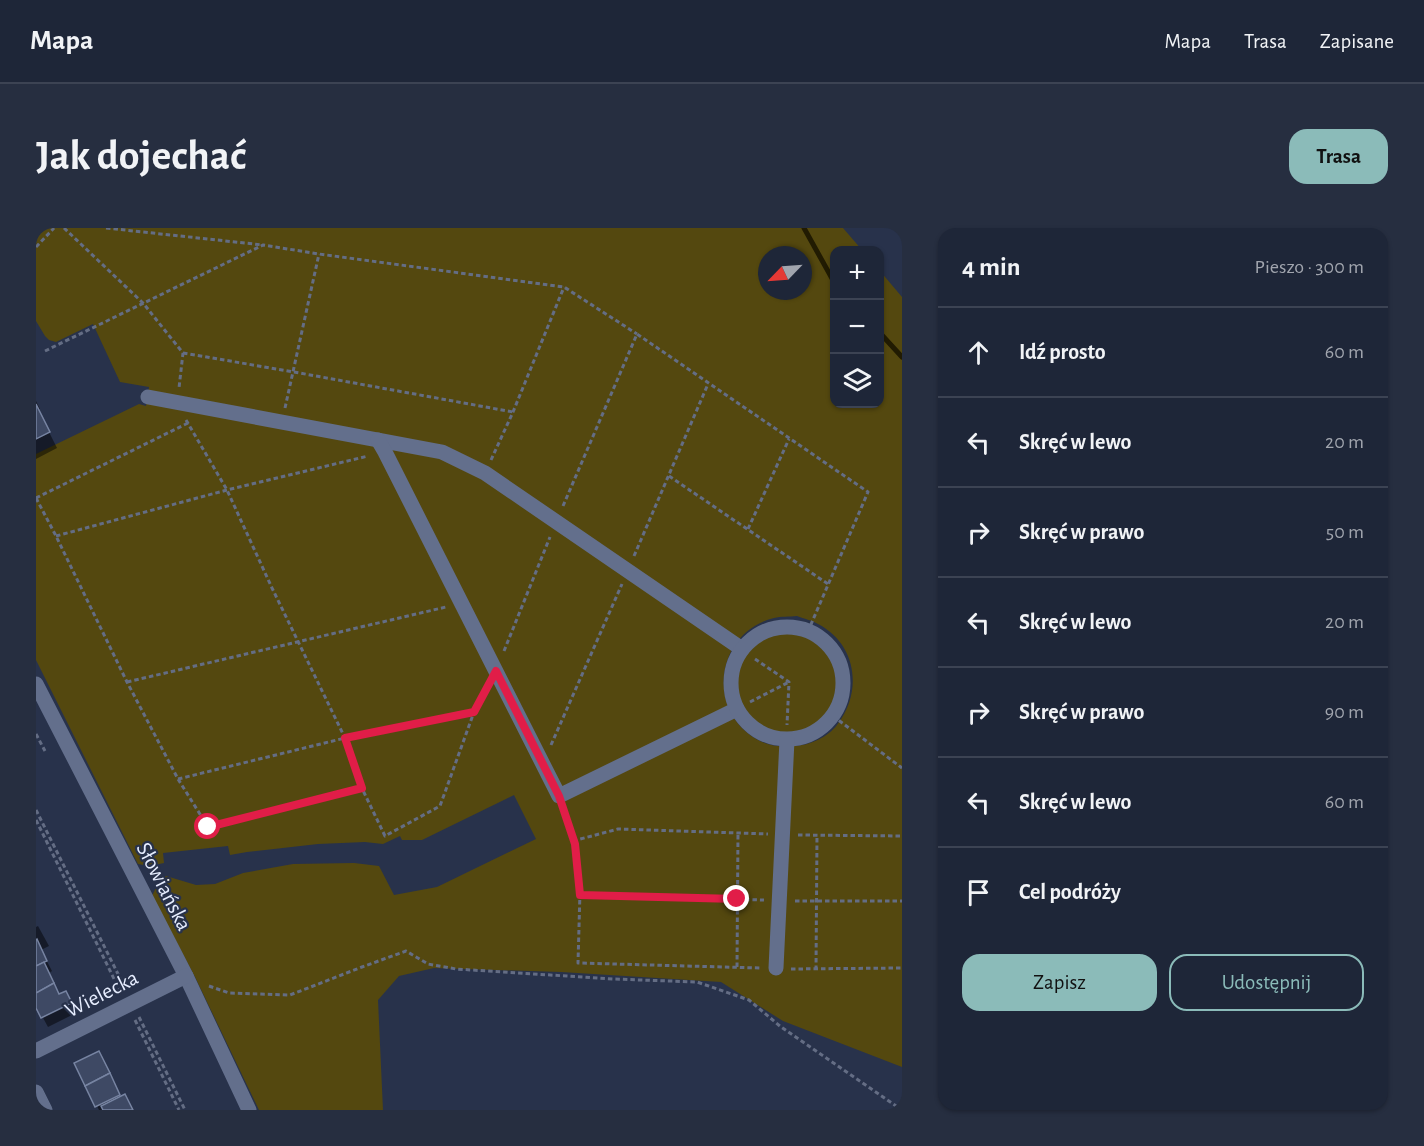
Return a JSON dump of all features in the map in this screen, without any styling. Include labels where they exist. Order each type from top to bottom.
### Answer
[{"type":"street","points":[[148,397],[282,422],[381,446],[442,452],[486,473],[741,650]]},
{"type":"street","points":[[381,446],[559,796],[737,709]]},
{"type":"street","points":[[776,627],[809,629],[823,639],[838,657],[844,679],[841,702],[829,722],[811,735],[787,740],[772,738],[758,732],[746,722],[737,709],[731,689],[732,668],[741,650],[751,639],[776,627]]},
{"type":"street","name":"Słowiańska","points":[[36,684],[188,980],[249,1110]]},
{"type":"street","points":[[776,969],[787,740]]},
{"type":"street","name":"Wielecka","points":[[36,1051],[130,1004],[188,980]]},
{"type":"street","points":[[36,1092],[45,1110]]},
{"type":"path","points":[[36,247],[54,228]]},
{"type":"path","points":[[64,228],[143,303],[183,353],[513,412]]},
{"type":"path","points":[[106,228],[263,245],[319,255],[564,287],[637,334],[868,492],[809,629]]},
{"type":"path","points":[[45,351],[263,245]]},
{"type":"path","points":[[282,422],[319,255]]},
{"type":"path","points":[[486,473],[564,287]]},
{"type":"path","points":[[183,353],[177,402],[227,490],[345,738],[362,788],[385,836],[440,806],[474,712],[496,671],[556,522],[637,334]]},
{"type":"path","points":[[188,423],[36,498],[127,682],[178,779],[208,827],[362,788]]},
{"type":"path","points":[[748,529],[789,439]]},
{"type":"path","points":[[56,536],[381,446]]},
{"type":"path","points":[[669,476],[828,584]]},
{"type":"path","points":[[127,682],[462,603]]},
{"type":"path","points":[[741,650],[789,682]]},
{"type":"path","points":[[737,709],[789,682]]},
{"type":"path","points":[[787,740],[789,682]]},
{"type":"path","points":[[178,779],[345,738],[474,712]]},
{"type":"path","points":[[832,716],[902,768]]},
{"type":"path","points":[[36,734],[45,751]]},
{"type":"path","points":[[559,796],[575,844],[580,895],[578,963],[816,970],[902,968]]},
{"type":"path","points":[[36,810],[179,1110]]},
{"type":"path","points":[[36,820],[185,1110]]},
{"type":"path","points":[[573,841],[618,829],[783,835],[902,836]]},
{"type":"path","points":[[737,967],[738,833]]},
{"type":"path","points":[[816,970],[817,835]]},
{"type":"path","points":[[580,895],[779,901],[902,901]]},
{"type":"path","points":[[188,980],[229,993],[290,995],[406,951],[428,964],[456,969],[697,982],[748,1000],[781,1027],[902,1110]]},
{"type":"shaded area","points":[[36,228],[843,228],[859,246],[830,246],[830,408],[884,408],[884,276],[902,297],[902,1067],[783,1021],[721,982],[561,972],[434,968],[399,976],[378,1000],[383,1110],[259,1110],[195,977],[152,896],[161,880],[166,876],[196,885],[215,884],[243,873],[293,864],[354,863],[379,866],[394,895],[437,887],[536,839],[514,795],[422,840],[402,840],[400,836],[383,844],[365,842],[318,844],[230,855],[228,846],[163,853],[164,863],[149,866],[138,864],[36,660],[36,454],[139,404],[146,406],[149,387],[120,382],[93,324],[56,342],[45,336],[36,321]],"holes":[[[797,616],[813,621],[831,633],[848,656],[853,684],[845,712],[833,729],[812,743],[799,746],[766,744],[741,727],[730,711],[724,692],[724,673],[729,655],[740,639],[754,626],[779,617]]]},
{"type":"shaded area","points":[[788,631],[807,635],[824,646],[835,663],[839,682],[835,701],[824,718],[807,729],[788,733],[769,729],[752,718],[741,701],[737,682],[741,663],[752,646],[769,635]]},
{"type":"building","points":[[36,404],[50,432],[36,439]]},
{"type":"building","points":[[36,940],[47,961],[36,966]]},
{"type":"building","points":[[44,962],[54,983],[36,993],[36,966]]},
{"type":"building","points":[[54,983],[59,994],[66,991],[72,1003],[41,1018],[36,1008],[36,993]]},
{"type":"building","points":[[99,1051],[110,1073],[85,1086],[74,1063]]},
{"type":"building","points":[[110,1073],[120,1095],[95,1107],[85,1086]]},
{"type":"building","points":[[125,1094],[133,1110],[103,1110],[101,1106]]},
{"type":"waterway","points":[[804,228],[830,275]]},
{"type":"waterway","points":[[884,337],[902,357]]},
{"type":"route","points":[[208,827],[362,788],[345,738],[474,712],[496,671],[559,796],[575,844],[580,895],[737,899]]}]
